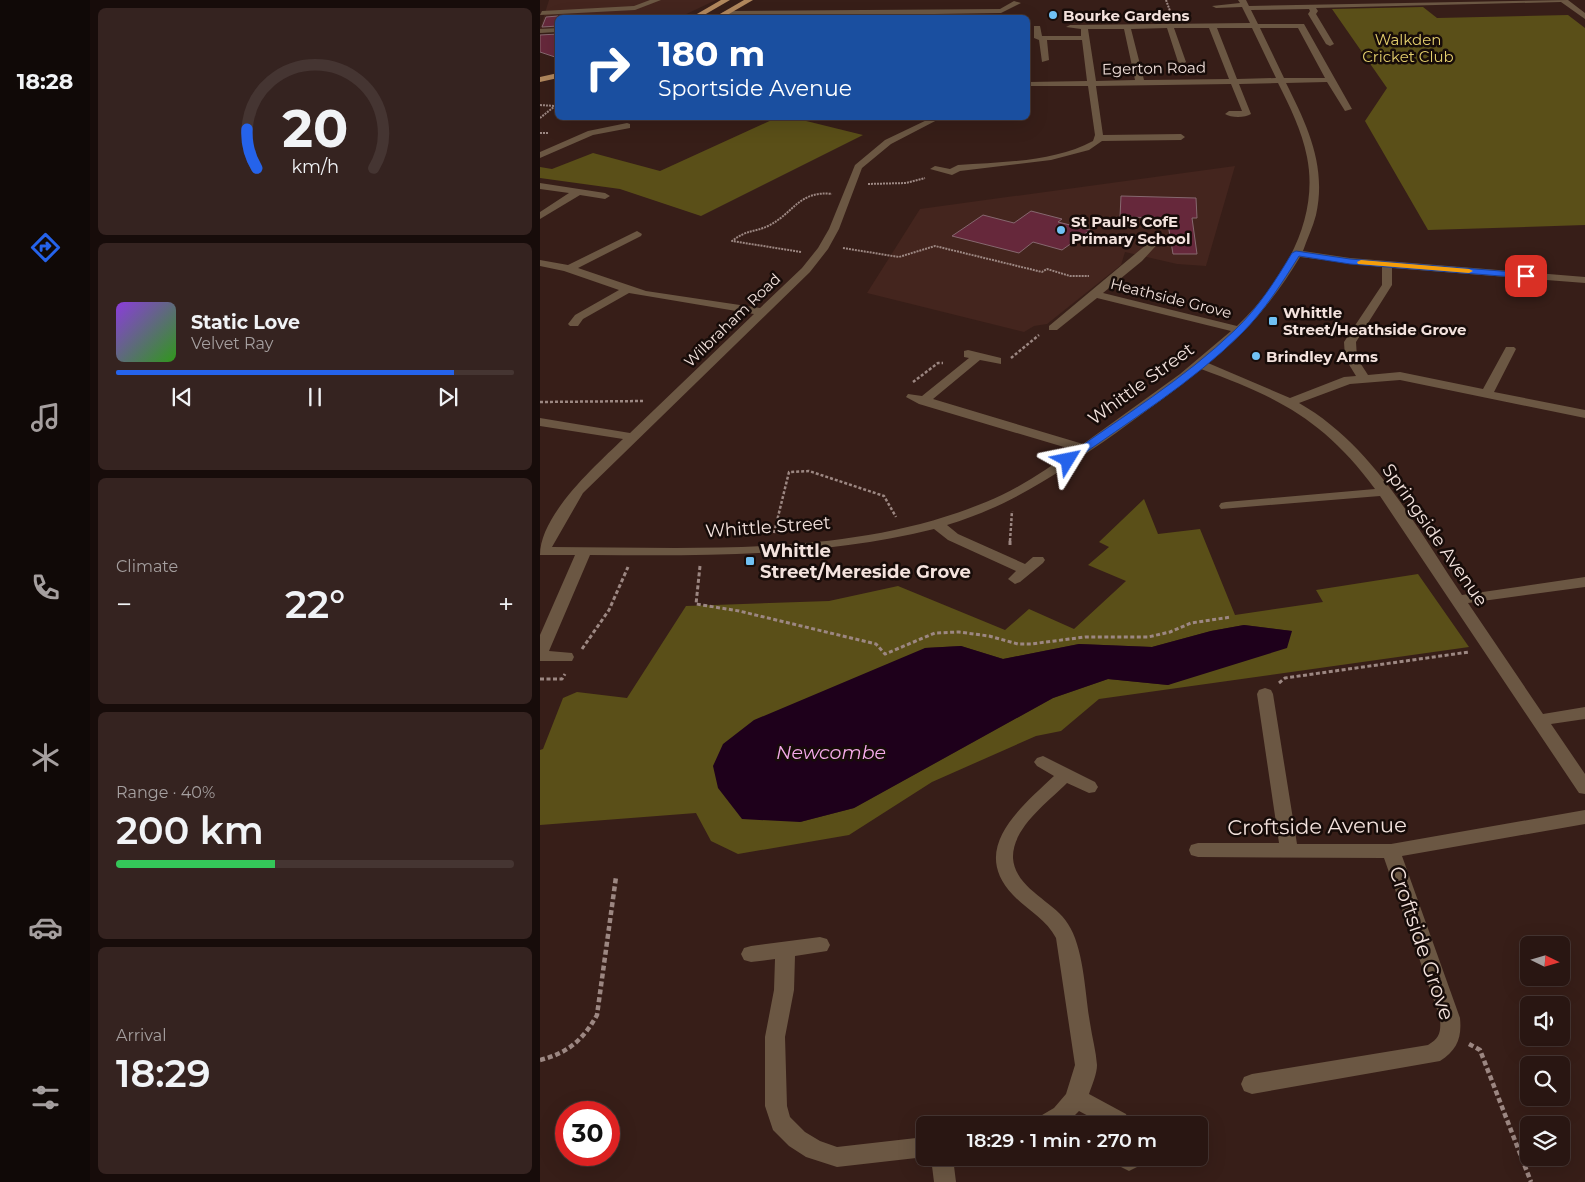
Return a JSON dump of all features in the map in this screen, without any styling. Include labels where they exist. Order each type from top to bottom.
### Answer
[{"type":"main road","points":[[699,15],[726,0]]},
{"type":"main road","points":[[721,15],[749,0]]},
{"type":"main road","points":[[540,73],[555,69]]},
{"type":"main road","points":[[540,80],[555,76]]},
{"type":"street","points":[[542,12],[635,8],[657,0]]},
{"type":"street","points":[[1216,6],[1306,4],[1338,6],[1563,0],[1585,17]]},
{"type":"street","points":[[726,12],[904,15],[921,10],[929,15],[1001,11],[1017,1]]},
{"type":"street","points":[[1009,15],[1016,8],[1017,1]]},
{"type":"street","name":"Whittle Street","points":[[541,551],[704,551],[770,548],[873,538],[905,532],[1002,500],[1036,481],[1201,365],[1240,330],[1275,288],[1296,253],[1311,216],[1314,173],[1309,145],[1299,117],[1244,4]]},
{"type":"street","points":[[1306,4],[1314,11],[1312,14],[1330,44]]},
{"type":"street","points":[[1338,6],[1343,13]]},
{"type":"street","points":[[1124,24],[1161,18]]},
{"type":"street","points":[[1085,23],[1099,138]]},
{"type":"street","points":[[1070,27],[1085,23],[1170,26],[1301,26],[1330,80],[1348,108]]},
{"type":"street","points":[[1124,24],[1140,82]]},
{"type":"street","points":[[1212,25],[1247,114],[1229,114]]},
{"type":"street","points":[[1170,26],[1182,62]]},
{"type":"street","points":[[1037,28],[1038,38],[1086,38]]},
{"type":"street","points":[[540,32],[555,30]]},
{"type":"street","points":[[1043,38],[1045,60]]},
{"type":"street","name":"Egerton Road","points":[[1030,84],[1330,80]]},
{"type":"street","name":"Wilbraham Road","points":[[541,551],[577,491],[762,312],[817,255],[838,222],[858,166],[877,150],[900,136],[934,120]]},
{"type":"street","points":[[540,155],[591,133],[627,126]]},
{"type":"street","points":[[936,169],[952,172],[958,168],[1082,150],[1093,145],[1099,138],[1166,134],[1181,137]]},
{"type":"street","points":[[540,186],[605,196]]},
{"type":"street","points":[[540,216],[578,192]]},
{"type":"street","points":[[571,268],[637,234]]},
{"type":"street","name":"Heathside Grove","points":[[1053,328],[1138,259],[1159,237]]},
{"type":"street","points":[[1296,253],[1387,264],[1585,280]]},
{"type":"street","points":[[540,263],[571,268],[628,290],[762,312]]},
{"type":"street","points":[[1363,377],[1351,358],[1350,342],[1387,285],[1387,264]]},
{"type":"street","points":[[574,324],[579,317],[628,290]]},
{"type":"street","name":"Heathside Grove","points":[[1094,294],[1240,330]]},
{"type":"street","points":[[1487,393],[1510,349]]},
{"type":"street","points":[[997,361],[973,355],[918,399],[1084,449]]},
{"type":"street","name":"Springside Avenue","points":[[1201,365],[1250,383],[1290,402],[1334,433],[1348,447],[1384,492],[1585,788]]},
{"type":"street","points":[[1290,402],[1334,384],[1363,377],[1400,376],[1585,414]]},
{"type":"street","points":[[540,422],[632,438]]},
{"type":"street","points":[[1226,506],[1384,492]]},
{"type":"street","points":[[935,523],[953,537],[1009,562],[1032,565],[1015,579]]},
{"type":"street","points":[[566,657],[540,655],[585,550]]},
{"type":"street","points":[[1459,600],[1573,579]]},
{"type":"street","points":[[1265,694],[1289,851]]},
{"type":"street","points":[[1539,720],[1585,713]]},
{"type":"street","points":[[1043,762],[1089,787]]},
{"type":"street","points":[[1058,1116],[1076,1098],[1084,1082],[1086,1065],[1066,938],[1058,921],[1017,888],[1008,876],[1004,861],[1005,846],[1009,834],[1066,774]]},
{"type":"street","name":"Croftside Avenue","points":[[1198,850],[1390,851],[1585,817]]},
{"type":"street","name":"Croftside Grove","points":[[1252,1084],[1432,1054],[1446,1046],[1451,1034],[1450,1018],[1390,851]]},
{"type":"street","points":[[751,954],[820,945]]},
{"type":"street","points":[[785,950],[784,990],[775,1037],[776,1106],[781,1123],[797,1139],[814,1150],[837,1157],[916,1148]]},
{"type":"street","points":[[1076,1098],[1109,1116]]},
{"type":"street","points":[[943,1166],[945,1182]]},
{"type":"path","points":[[540,105],[555,105]]},
{"type":"path","points":[[540,118],[555,106]]},
{"type":"path","points":[[817,255],[732,241],[744,232],[768,226],[805,197],[922,181],[936,169]]},
{"type":"path","points":[[825,245],[899,257],[935,246],[1042,272],[1047,269],[1070,276],[1117,276]]},
{"type":"path","points":[[997,361],[1010,360],[1038,336],[1053,328]]},
{"type":"path","points":[[540,402],[670,401]]},
{"type":"path","points":[[770,548],[789,472],[809,471],[884,496],[905,532]]},
{"type":"path","points":[[1002,500],[1012,510],[1009,562]]},
{"type":"path","points":[[566,657],[577,657],[609,610],[635,550]]},
{"type":"path","points":[[704,551],[697,580],[696,604],[739,611],[876,644],[885,654],[935,633],[959,632],[989,636],[1018,644],[1031,644],[1085,637],[1148,637],[1170,632],[1191,623],[1231,617]]},
{"type":"path","points":[[1265,694],[1285,678],[1492,649]]},
{"type":"path","points":[[540,1060],[560,1055],[576,1046],[590,1030],[597,1015],[616,876]]},
{"type":"path","points":[[1451,1034],[1480,1050],[1531,1182]]},
{"type":"shaded area","points":[[549,0],[716,0],[684,15],[555,15],[555,28],[540,29]]},
{"type":"shaded area","name":"St Paul's CofE Primary School","points":[[1235,166],[1206,266],[1177,264],[1125,252],[1121,265],[1047,324],[1034,326],[1024,332],[867,293],[920,209]]},
{"type":"green space","name":"Walkden Cricket Club","points":[[1423,7],[1437,18],[1568,15],[1585,28],[1585,225],[1428,230],[1365,121],[1387,88],[1332,9]]},
{"type":"green space","points":[[772,120],[802,120],[863,135],[701,216],[620,189],[540,178],[540,167],[552,169],[593,153],[660,171]]},
{"type":"green space","points":[[1144,499],[1158,534],[1200,529],[1235,615],[1323,602],[1316,590],[1418,574],[1469,647],[1099,699],[1061,731],[1036,736],[932,782],[849,835],[738,854],[711,841],[696,813],[540,825],[540,750],[543,749],[563,698],[577,692],[627,698],[686,606],[829,601],[898,586],[1005,630],[1029,609],[1074,629],[1126,581],[1088,565],[1109,547],[1099,542]],"holes":[[[1244,625],[1292,631],[1168,685],[1108,679],[1053,698],[854,808],[800,822],[925,648],[961,646],[1003,659],[1079,644],[1152,647],[1211,631]]]},
{"type":"water","name":"Newcombe","points":[[1244,625],[1292,631],[1287,648],[1168,685],[1108,679],[1053,698],[854,808],[800,822],[742,819],[718,788],[713,766],[723,744],[754,720],[925,648],[961,646],[1003,659],[1079,644],[1152,647],[1211,631]]},
{"type":"building","points":[[555,16],[555,26],[542,27],[546,17]]},
{"type":"building","points":[[555,34],[555,57],[540,52],[540,35]]},
{"type":"building","points":[[1121,196],[1196,198],[1197,218],[1192,218],[1197,254],[1173,254],[1167,218],[1120,217]]},
{"type":"building","points":[[1031,211],[1062,219],[1058,222],[1090,230],[1062,250],[1033,242],[1019,253],[952,236],[983,215],[1014,223]]},
{"type":"slow traffic","points":[[1361,262],[1469,271]]},
{"type":"place","name":"Bourke Gardens","points":[[1053,15]]},
{"type":"place","name":"St Paul's CofE Primary School","points":[[1061,230]]},
{"type":"place","name":"Whittle Street/Heathside Grove","points":[[1273,321]]},
{"type":"place","name":"Brindley Arms","points":[[1256,356]]},
{"type":"place","name":"Whittle Street/Mereside Grove","points":[[750,561]]},
{"type":"route","points":[[1068,460],[1201,365],[1240,330],[1286,273],[1296,253],[1350,261],[1526,276]]}]
